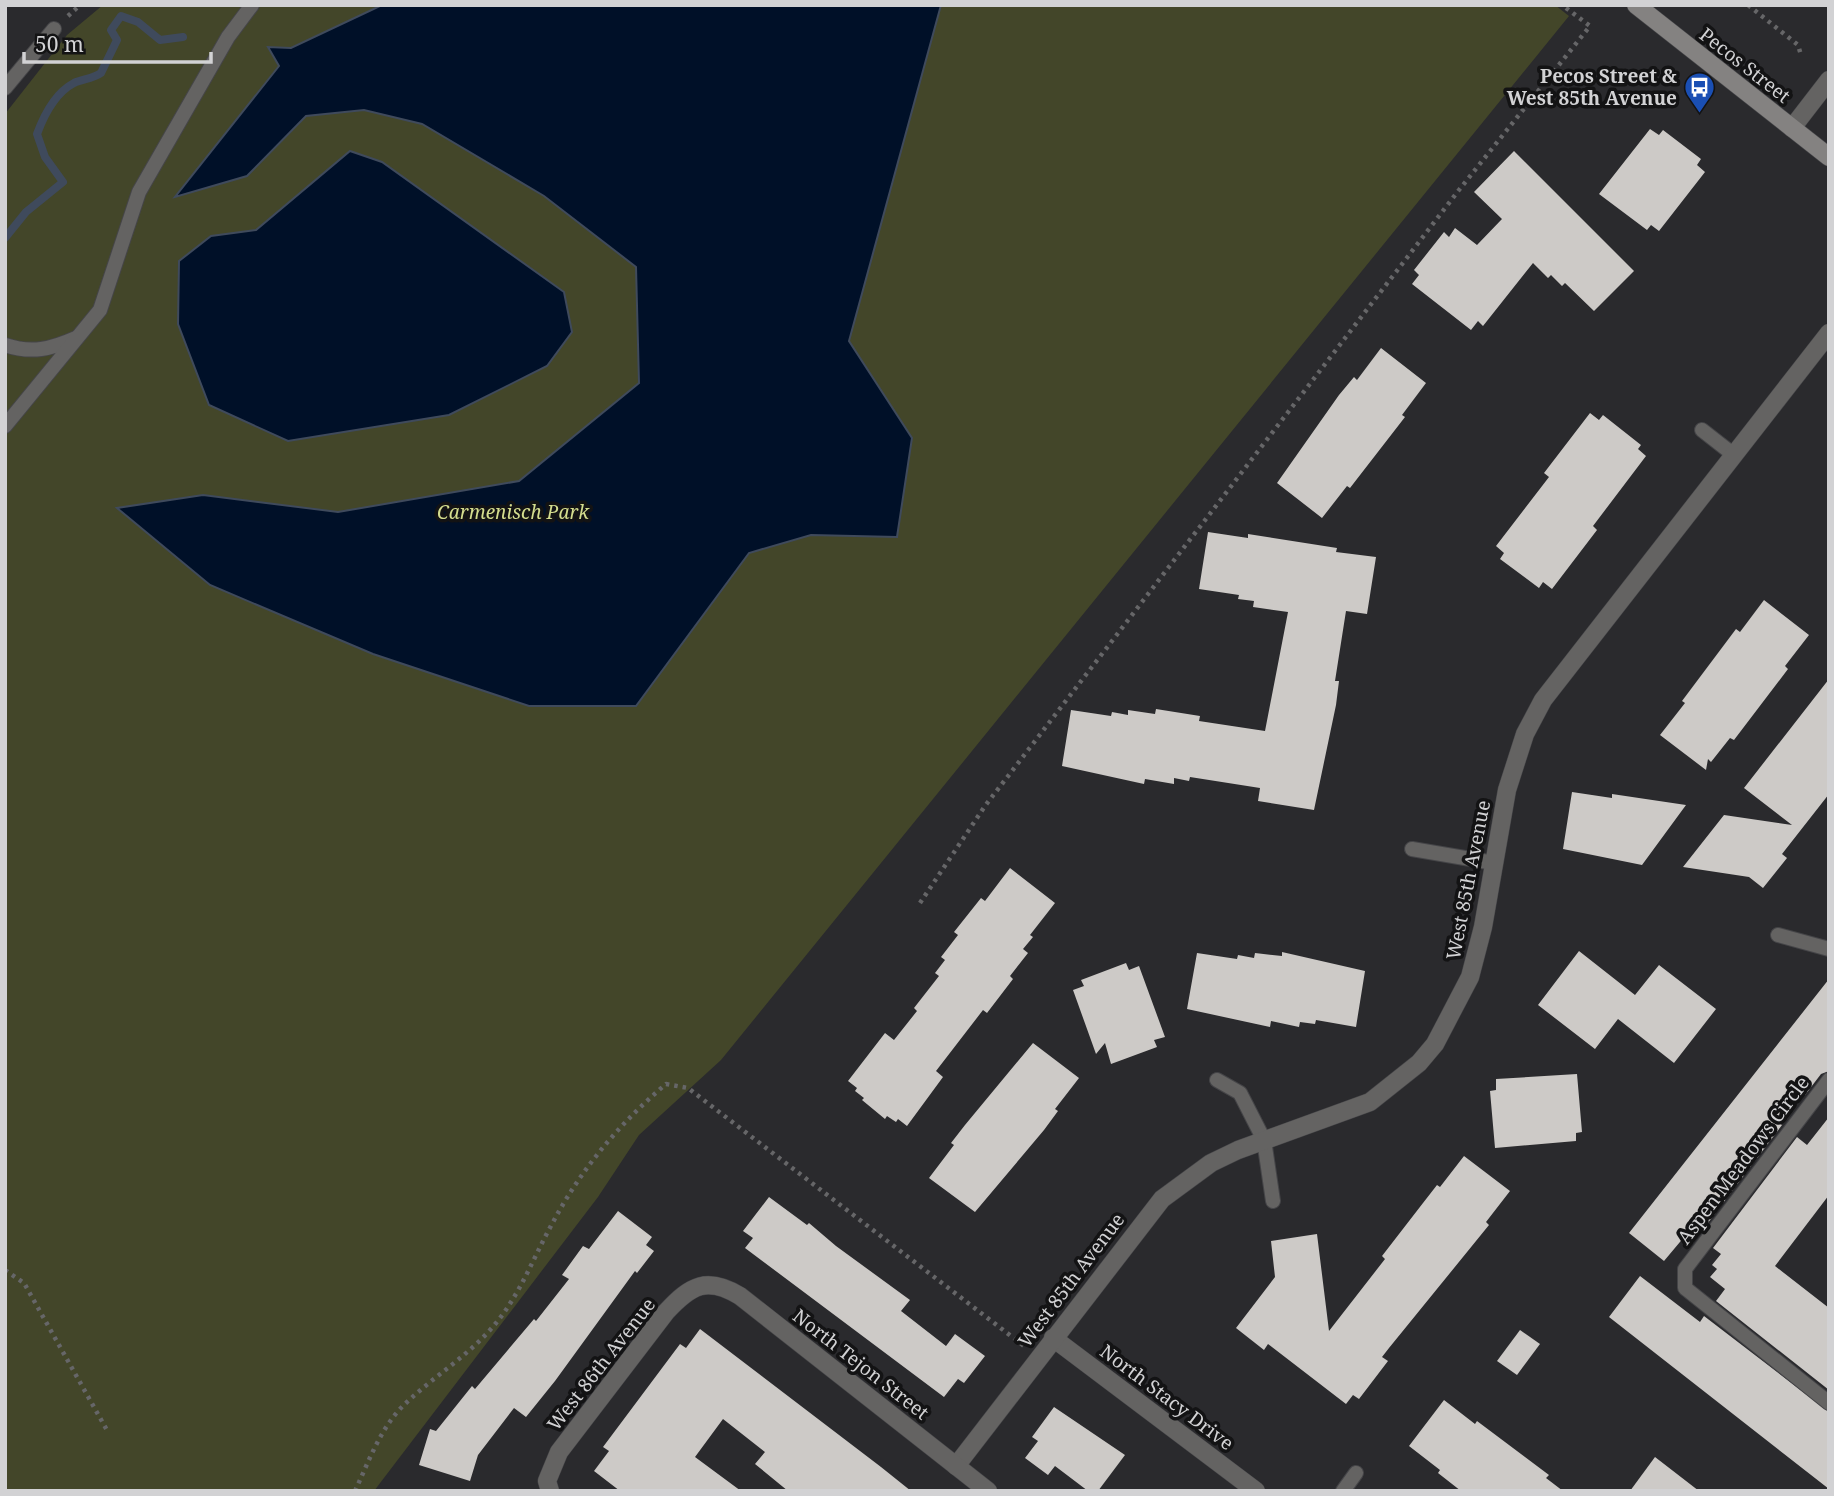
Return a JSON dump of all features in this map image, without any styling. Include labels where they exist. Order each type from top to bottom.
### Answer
[{"type":"main road","name":"Pecos Street","points":[[1636,5],[1829,157]]},
{"type":"street","points":[[1792,128],[1829,80]]},
{"type":"street","name":"West 85th Avenue","points":[[956,1466],[1161,1199],[1211,1163],[1264,1140],[1370,1102],[1419,1063],[1435,1044],[1471,977],[1507,790],[1525,734],[1543,700],[1829,333]]},
{"type":"street","name":"North Tejon Street","points":[[701,1285],[723,1286],[740,1296],[988,1491]]},
{"type":"street","name":"West 86th Avenue","points":[[549,1486],[559,1452],[666,1312],[684,1294],[701,1285]]},
{"type":"street","name":"North Stacy Drive","points":[[1053,1338],[1256,1491]]},
{"type":"lane","points":[[5,426],[100,310],[139,192],[228,37],[252,5]]},
{"type":"lane","points":[[5,88],[54,29]]},
{"type":"lane","points":[[5,345],[23,351],[50,349],[78,338]]},
{"type":"lane","points":[[1702,430],[1734,455]]},
{"type":"lane","points":[[1412,849],[1494,863]]},
{"type":"lane","points":[[1778,935],[1829,949]]},
{"type":"lane","points":[[1217,1080],[1240,1093],[1264,1140],[1273,1201]]},
{"type":"lane","name":"Aspen Meadows Circle","points":[[1829,1080],[1685,1269],[1685,1288],[1829,1403]]},
{"type":"lane","points":[[1343,1491],[1356,1474]]},
{"type":"path","points":[[920,903],[985,806],[1459,190],[1590,26],[1562,5]]},
{"type":"path","points":[[1748,5],[1798,45],[1801,55]]},
{"type":"path","points":[[355,1491],[385,1428],[404,1405],[490,1330],[522,1288],[551,1225],[581,1174],[630,1115],[666,1084],[688,1088],[1038,1357]]},
{"type":"path","points":[[5,1270],[24,1283],[108,1432]]},
{"type":"green space","name":"Carmenisch Park","points":[[103,5],[1555,5],[1569,16],[721,1060],[639,1135],[598,1197],[374,1491],[5,1491],[5,114],[67,35]]},
{"type":"water","points":[[382,5],[941,5],[849,341],[912,438],[897,537],[811,535],[749,553],[636,706],[529,706],[373,654],[210,585],[117,508],[203,495],[338,512],[519,481],[639,383],[636,267],[544,196],[422,124],[364,110],[306,116],[247,176],[175,197],[279,66],[268,47],[291,48]]},
{"type":"water","points":[[350,151],[382,162],[564,292],[572,332],[547,366],[449,415],[288,441],[209,405],[178,324],[179,261],[211,236],[256,230]]},
{"type":"building","points":[[1650,129],[1659,135],[1663,130],[1701,159],[1697,165],[1705,172],[1659,231],[1651,225],[1647,230],[1599,194]]},
{"type":"building","points":[[1514,151],[1634,271],[1594,311],[1565,283],[1562,286],[1551,275],[1548,278],[1533,263],[1483,326],[1478,321],[1471,330],[1412,284],[1419,275],[1414,270],[1444,232],[1449,237],[1455,228],[1477,245],[1502,219],[1474,192]]},
{"type":"building","points":[[1381,348],[1426,383],[1402,415],[1405,417],[1350,488],[1347,486],[1322,518],[1277,483],[1339,395],[1354,377],[1357,380]]},
{"type":"building","points":[[1590,413],[1599,420],[1603,415],[1641,445],[1638,449],[1646,456],[1593,526],[1597,530],[1552,589],[1543,582],[1539,588],[1500,559],[1504,553],[1496,546],[1549,477],[1544,473]]},
{"type":"building","points":[[1208,532],[1248,538],[1248,534],[1337,548],[1336,552],[1376,557],[1367,614],[1346,611],[1335,681],[1339,681],[1336,705],[1314,810],[1258,801],[1260,788],[1190,777],[1189,781],[1174,778],[1174,784],[1145,779],[1144,784],[1062,766],[1071,710],[1111,716],[1112,712],[1128,715],[1128,710],[1155,714],[1156,709],[1200,716],[1199,721],[1265,731],[1288,612],[1253,607],[1254,601],[1238,599],[1239,595],[1199,589]]},
{"type":"building","points":[[1764,600],[1809,635],[1785,666],[1788,669],[1734,740],[1730,738],[1711,762],[1708,759],[1706,770],[1660,735],[1736,629],[1740,632]]},
{"type":"building","points":[[1829,679],[1829,794],[1782,854],[1787,858],[1763,888],[1749,877],[1683,867],[1724,815],[1792,825],[1744,788]]},
{"type":"building","points":[[1572,792],[1612,798],[1612,794],[1686,805],[1642,865],[1563,849]]},
{"type":"building","points":[[1010,868],[1055,903],[1030,935],[1033,937],[1023,949],[1028,953],[1010,976],[1013,979],[987,1013],[983,1010],[936,1071],[943,1077],[907,1126],[898,1119],[896,1122],[887,1116],[885,1119],[862,1100],[864,1098],[855,1091],[857,1088],[848,1081],[885,1033],[894,1040],[917,1011],[914,1008],[939,976],[935,973],[945,960],[941,957],[958,935],[954,932],[981,898],[985,901]]},
{"type":"building","points":[[1579,951],[1635,995],[1659,965],[1716,1009],[1674,1063],[1618,1019],[1595,1049],[1538,1005]]},
{"type":"building","points":[[1282,952],[1365,971],[1356,1027],[1316,1020],[1315,1024],[1300,1022],[1299,1027],[1271,1021],[1270,1027],[1187,1009],[1197,953],[1237,959],[1238,955],[1254,958],[1255,953],[1282,956]]},
{"type":"building","points":[[1126,963],[1129,970],[1139,966],[1165,1037],[1154,1040],[1157,1047],[1111,1064],[1105,1043],[1096,1054],[1073,990],[1084,986],[1081,980]]},
{"type":"building","points":[[1829,979],[1829,1071],[1821,1074],[1805,1095],[1799,1090],[1775,1120],[1782,1125],[1698,1236],[1690,1230],[1664,1261],[1629,1233]]},
{"type":"building","points":[[1033,1043],[1079,1078],[1055,1109],[1058,1111],[1044,1130],[975,1212],[929,1178],[954,1145],[951,1143]]},
{"type":"building","points":[[1577,1074],[1582,1132],[1576,1133],[1576,1141],[1495,1148],[1490,1091],[1496,1090],[1496,1079]]},
{"type":"building","points":[[1829,1117],[1829,1195],[1775,1266],[1829,1308],[1829,1390],[1716,1301],[1725,1289],[1710,1277],[1717,1269],[1712,1265],[1721,1254],[1713,1248],[1797,1137],[1807,1145]]},
{"type":"building","points":[[1464,1156],[1510,1191],[1486,1222],[1489,1225],[1382,1357],[1388,1361],[1359,1399],[1353,1395],[1346,1404],[1268,1344],[1264,1350],[1236,1328],[1275,1277],[1271,1241],[1317,1234],[1329,1331],[1385,1259],[1382,1256],[1437,1185],[1440,1187]]},
{"type":"building","points":[[769,1197],[807,1225],[809,1223],[910,1300],[901,1311],[946,1346],[955,1334],[985,1356],[964,1383],[958,1379],[944,1397],[745,1248],[753,1238],[743,1231]]},
{"type":"building","points":[[618,1211],[652,1237],[646,1245],[654,1251],[637,1273],[635,1271],[555,1381],[526,1417],[514,1408],[478,1455],[470,1481],[419,1465],[430,1429],[436,1431],[472,1386],[475,1389],[534,1319],[536,1321],[569,1279],[562,1275],[583,1246],[589,1249]]},
{"type":"building","points":[[1640,1276],[1700,1322],[1704,1316],[1829,1412],[1829,1489],[1609,1317]]},
{"type":"building","points":[[700,1329],[911,1491],[788,1491],[755,1464],[765,1452],[723,1419],[695,1457],[741,1491],[620,1491],[594,1471],[609,1451],[603,1447],[680,1344],[686,1348]]},
{"type":"building","points":[[1520,1330],[1540,1344],[1517,1375],[1497,1361]]},
{"type":"building","points":[[1444,1400],[1549,1475],[1546,1478],[1563,1491],[1461,1491],[1438,1473],[1440,1470],[1409,1446]]},
{"type":"building","points":[[1054,1407],[1125,1455],[1098,1491],[1088,1491],[1055,1466],[1048,1475],[1025,1458],[1038,1441],[1032,1437]]},
{"type":"building","points":[[1655,1457],[1699,1491],[1630,1491]]},
{"type":"waterway","points":[[5,238],[26,212],[63,182],[45,157],[37,134],[47,112],[67,87],[101,73],[117,40],[111,30],[121,16],[138,22],[160,40],[183,37]]},
{"type":"place","name":"Pecos Street & West 85th Avenue","points":[[1700,114]]}]
